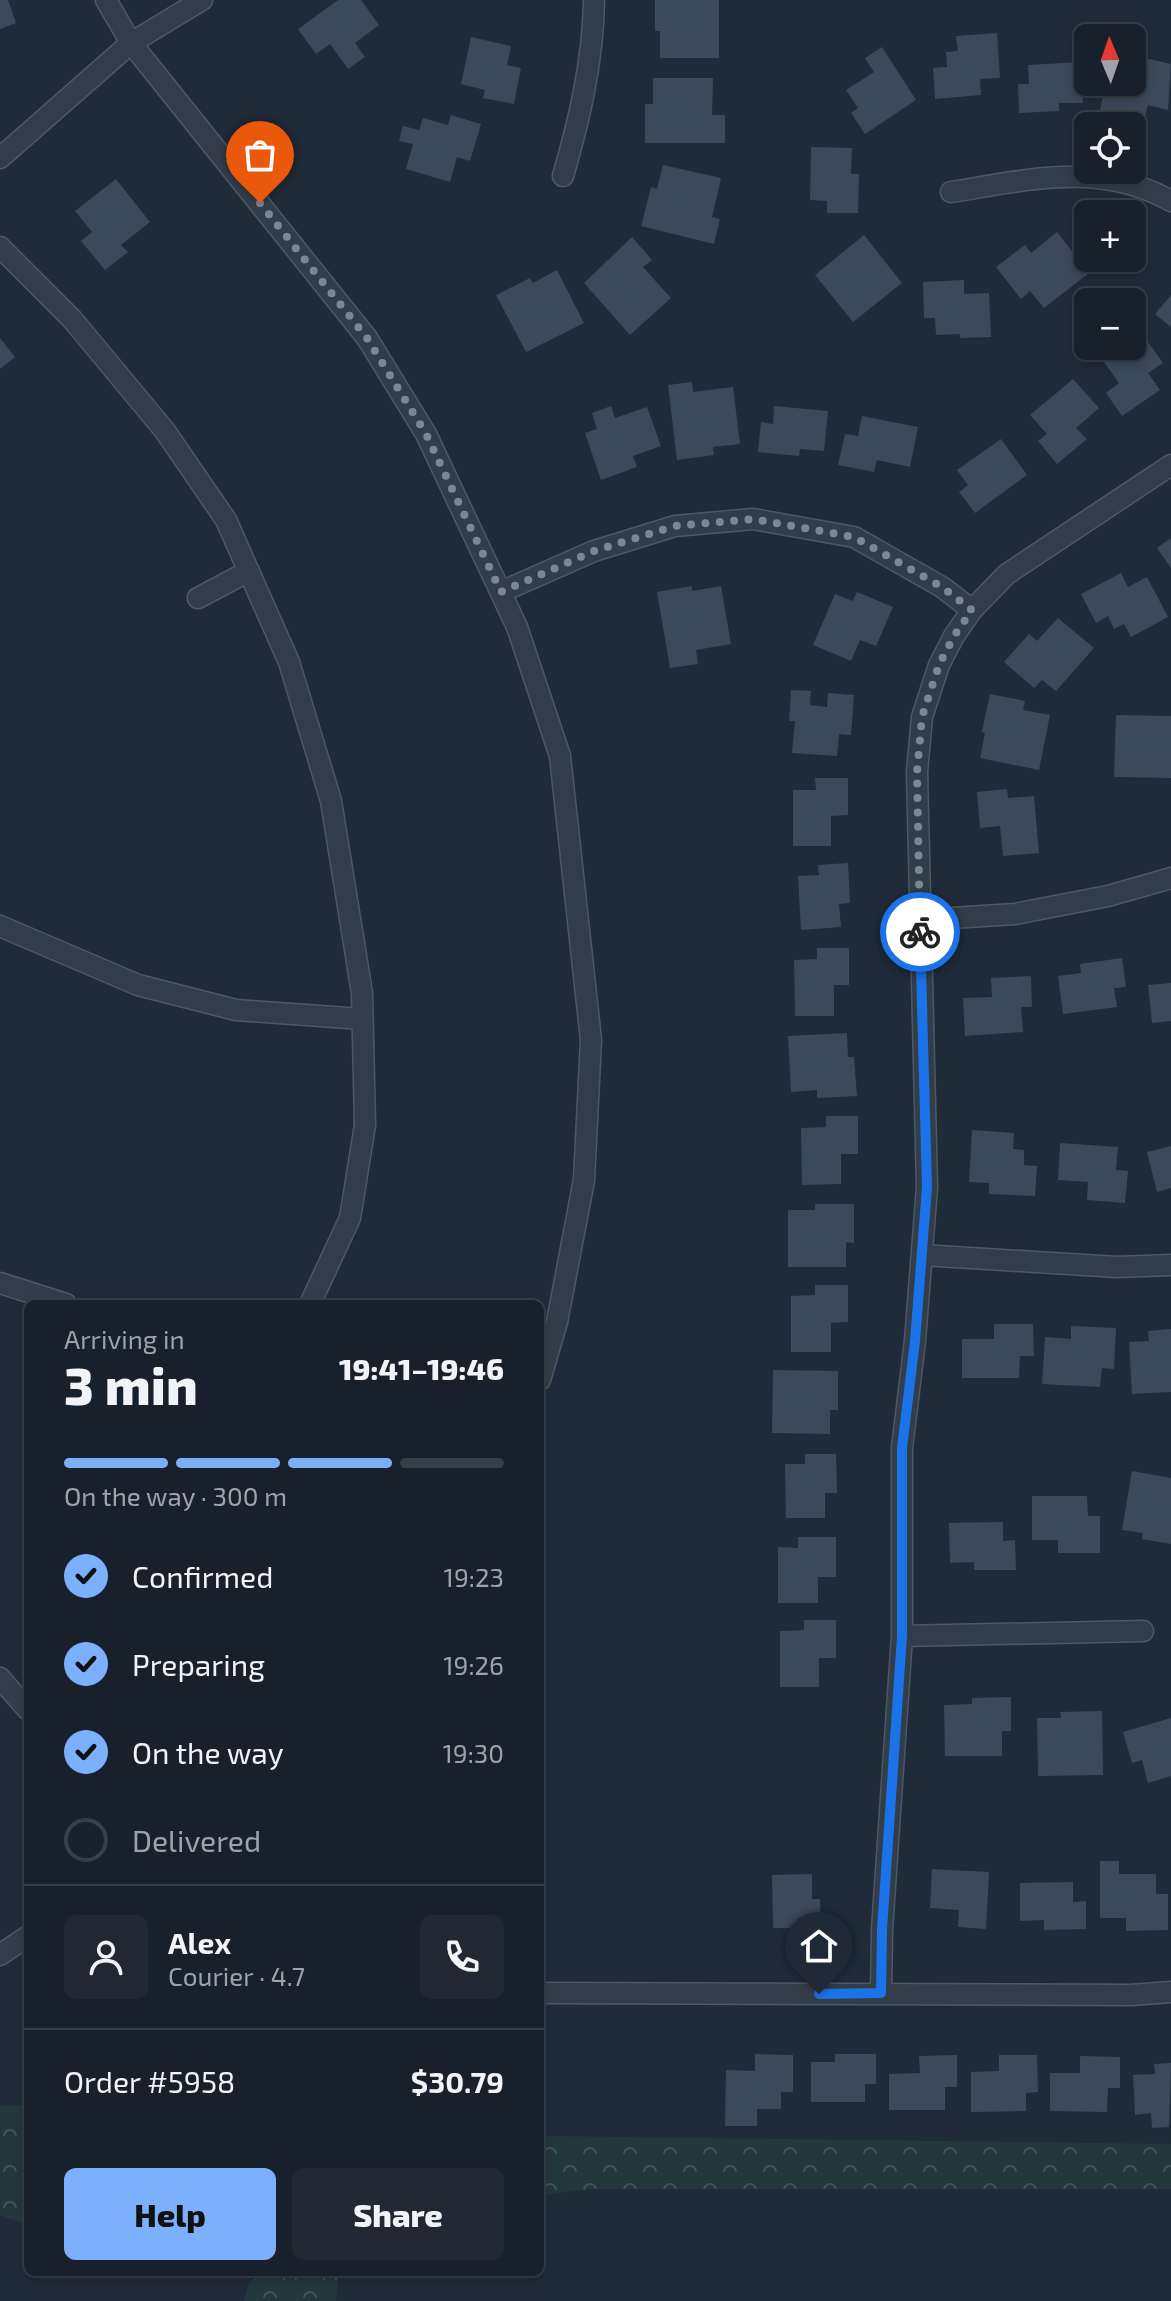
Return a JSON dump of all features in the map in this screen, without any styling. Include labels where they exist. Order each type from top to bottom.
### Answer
[{"type":"street","points":[[106,0],[131,43],[367,338],[426,434],[517,627],[560,756],[591,1040],[584,1180],[557,1322],[544,1366]]},
{"type":"street","points":[[0,158],[131,43],[202,0]]},
{"type":"street","points":[[563,176],[583,108],[593,41],[594,0]]},
{"type":"street","points":[[951,192],[1036,179],[1089,175],[1146,187],[1171,201]]},
{"type":"street","points":[[0,247],[72,319],[165,431],[226,520],[289,662],[331,801],[362,993],[365,1125],[350,1218],[312,1300]]},
{"type":"street","points":[[881,1993],[882,1930],[902,1636],[902,1448],[927,1187],[917,772],[922,717],[939,665],[954,636],[972,610],[1007,574],[1171,465]]},
{"type":"street","points":[[501,592],[594,551],[675,526],[753,519],[854,537],[942,587],[972,610]]},
{"type":"street","points":[[198,598],[249,571]]},
{"type":"street","points":[[920,920],[1015,914],[1108,896],[1171,878]]},
{"type":"street","points":[[0,926],[152,989],[236,1010],[362,1019]]},
{"type":"street","points":[[922,1255],[1117,1267],[1171,1265]]},
{"type":"street","points":[[0,1283],[53,1300]]},
{"type":"street","points":[[902,1636],[1143,1631]]},
{"type":"street","points":[[0,1678],[24,1705]]},
{"type":"street","points":[[0,1955],[24,1939]]},
{"type":"street","points":[[544,1993],[1131,1995],[1171,1992]]},
{"type":"green space","points":[[24,2105],[24,2224],[0,2215],[0,2106]]},
{"type":"green space","points":[[544,2136],[1171,2144],[1171,2189],[593,2189],[544,2195]]},
{"type":"green space","points":[[268,2276],[339,2276],[336,2301],[244,2301],[250,2280]]},
{"type":"building","points":[[0,0],[8,0],[16,23],[0,29]]},
{"type":"building","points":[[338,0],[361,0],[379,25],[355,43],[365,57],[348,69],[330,44],[316,54],[298,29]]},
{"type":"building","points":[[655,0],[719,0],[719,58],[660,58],[660,31],[655,31]]},
{"type":"building","points":[[997,33],[1000,78],[980,79],[981,95],[935,99],[933,68],[947,67],[946,52],[958,51],[956,36]]},
{"type":"building","points":[[471,37],[511,46],[507,65],[521,68],[514,104],[483,98],[485,90],[461,84]]},
{"type":"building","points":[[882,47],[916,100],[865,134],[851,113],[858,108],[846,90],[874,72],[865,58]]},
{"type":"building","points":[[1146,58],[1171,64],[1168,110],[1148,105],[1146,112],[1100,110],[1103,96],[1146,96]]},
{"type":"building","points":[[1074,62],[1074,96],[1083,96],[1083,103],[1059,103],[1059,111],[1019,113],[1018,84],[1029,84],[1028,65]]},
{"type":"building","points":[[653,78],[713,78],[712,115],[725,115],[725,143],[645,143],[645,104],[653,104]]},
{"type":"building","points":[[451,115],[481,124],[470,161],[457,157],[450,182],[406,169],[413,144],[399,141],[403,126],[419,130],[423,118],[448,125]]},
{"type":"building","points":[[811,147],[852,148],[851,174],[859,174],[858,213],[827,213],[827,201],[810,200]]},
{"type":"building","points":[[663,165],[721,178],[712,217],[720,219],[714,244],[641,226],[651,187],[657,189]]},
{"type":"building","points":[[116,179],[150,222],[121,245],[128,252],[105,270],[81,241],[92,232],[75,211]]},
{"type":"building","points":[[1057,232],[1074,254],[1074,272],[1089,273],[1044,308],[1030,291],[1021,299],[996,267],[1025,245],[1031,253]]},
{"type":"building","points":[[864,235],[902,283],[853,322],[815,275]]},
{"type":"building","points":[[632,237],[652,260],[643,267],[671,298],[630,335],[584,283]]},
{"type":"building","points":[[557,270],[584,323],[526,352],[496,295],[530,278],[533,283]]},
{"type":"building","points":[[964,280],[964,294],[989,293],[991,337],[936,335],[935,318],[924,318],[923,282]]},
{"type":"building","points":[[1171,295],[1171,327],[1155,314]]},
{"type":"building","points":[[0,338],[15,357],[0,369]]},
{"type":"building","points":[[1146,339],[1163,363],[1148,373],[1160,390],[1122,416],[1106,393],[1119,383],[1103,360],[1146,360]]},
{"type":"building","points":[[1073,379],[1099,408],[1076,428],[1087,439],[1057,464],[1038,441],[1047,434],[1030,415]]},
{"type":"building","points":[[692,382],[693,392],[733,387],[740,444],[713,447],[714,455],[677,460],[668,385]]},
{"type":"building","points":[[611,406],[615,418],[647,407],[661,446],[633,456],[637,467],[601,480],[585,433],[597,429],[592,413]]},
{"type":"building","points":[[774,406],[828,411],[824,451],[800,449],[799,456],[758,452],[761,422],[773,424]]},
{"type":"building","points":[[862,416],[918,427],[910,467],[877,460],[874,472],[838,465],[845,434],[858,436]]},
{"type":"building","points":[[1001,439],[1027,475],[975,513],[959,492],[968,485],[957,470]]},
{"type":"building","points":[[1171,538],[1171,568],[1157,548]]},
{"type":"building","points":[[1121,573],[1128,587],[1147,577],[1168,617],[1131,637],[1124,624],[1114,629],[1108,616],[1096,623],[1081,594]]},
{"type":"building","points":[[692,586],[692,591],[721,586],[731,644],[696,650],[698,664],[670,668],[657,592]]},
{"type":"building","points":[[857,592],[893,607],[876,646],[860,640],[851,661],[813,645],[835,594],[853,601]]},
{"type":"building","points":[[1058,618],[1094,648],[1056,691],[1042,680],[1034,688],[1004,662],[1029,634],[1037,641]]},
{"type":"building","points":[[791,690],[811,691],[810,705],[827,707],[828,693],[854,695],[851,735],[839,734],[837,756],[792,753],[795,721],[789,721]]},
{"type":"building","points":[[990,694],[1025,701],[1023,710],[1050,715],[1039,770],[980,758]]},
{"type":"building","points":[[1116,715],[1171,716],[1171,778],[1114,777]]},
{"type":"building","points":[[815,778],[848,778],[848,815],[831,816],[831,846],[793,846],[793,790],[816,790]]},
{"type":"building","points":[[1007,789],[1008,798],[1034,796],[1039,853],[1003,856],[1000,826],[980,828],[977,792]]},
{"type":"building","points":[[848,863],[850,903],[839,904],[841,927],[801,930],[798,876],[819,875],[818,865]]},
{"type":"building","points":[[817,948],[849,948],[849,985],[834,985],[834,1016],[795,1016],[794,960],[817,959]]},
{"type":"building","points":[[1122,958],[1126,987],[1114,988],[1117,1007],[1063,1014],[1058,976],[1081,973],[1080,964]]},
{"type":"building","points":[[1031,976],[1032,1007],[1021,1007],[1023,1032],[965,1036],[963,998],[992,997],[991,978]]},
{"type":"building","points":[[1171,983],[1171,1021],[1152,1023],[1148,985]]},
{"type":"building","points":[[847,1033],[848,1057],[854,1057],[857,1096],[817,1098],[817,1090],[791,1092],[788,1036]]},
{"type":"building","points":[[826,1116],[858,1116],[858,1154],[841,1154],[841,1184],[802,1185],[801,1128],[826,1127]]},
{"type":"building","points":[[972,1130],[1014,1133],[1013,1149],[1024,1150],[1024,1165],[1037,1166],[1035,1196],[989,1194],[989,1183],[969,1182]]},
{"type":"building","points":[[1060,1143],[1118,1147],[1116,1170],[1128,1171],[1125,1203],[1087,1200],[1088,1182],[1058,1180]]},
{"type":"building","points":[[1171,1146],[1171,1188],[1157,1192],[1147,1152]]},
{"type":"building","points":[[815,1204],[854,1204],[854,1243],[846,1242],[846,1267],[788,1267],[788,1210],[815,1210]]},
{"type":"building","points":[[815,1285],[848,1285],[848,1322],[831,1323],[831,1352],[791,1352],[791,1296],[815,1295]]},
{"type":"building","points":[[994,1324],[1033,1324],[1034,1356],[1020,1356],[1019,1378],[962,1378],[962,1339],[994,1339]]},
{"type":"building","points":[[1071,1326],[1116,1328],[1114,1369],[1102,1368],[1100,1387],[1042,1384],[1045,1337],[1071,1339]]},
{"type":"building","points":[[1171,1329],[1171,1392],[1132,1394],[1129,1342],[1149,1341],[1148,1331]]},
{"type":"building","points":[[773,1370],[838,1371],[838,1410],[830,1410],[830,1434],[772,1433]]},
{"type":"building","points":[[805,1454],[836,1454],[837,1493],[825,1493],[825,1518],[786,1518],[785,1464],[805,1464]]},
{"type":"building","points":[[1132,1471],[1171,1478],[1171,1544],[1142,1539],[1143,1533],[1122,1530]]},
{"type":"building","points":[[1032,1496],[1087,1496],[1088,1516],[1100,1516],[1100,1553],[1058,1553],[1058,1540],[1032,1540]]},
{"type":"building","points":[[1003,1522],[1003,1541],[1015,1540],[1016,1570],[974,1570],[974,1562],[950,1563],[949,1523]]},
{"type":"building","points":[[798,1537],[836,1537],[836,1577],[818,1577],[818,1603],[778,1603],[778,1547],[798,1548]]},
{"type":"building","points":[[804,1620],[836,1620],[836,1658],[819,1658],[819,1687],[780,1687],[780,1631],[804,1630]]},
{"type":"building","points":[[1011,1697],[1011,1731],[1002,1731],[1002,1756],[945,1756],[944,1705],[972,1704],[972,1698]]},
{"type":"building","points":[[1102,1711],[1103,1775],[1038,1776],[1037,1718],[1061,1718],[1060,1712]]},
{"type":"building","points":[[1171,1718],[1171,1776],[1148,1783],[1142,1760],[1132,1763],[1123,1732]]},
{"type":"building","points":[[1100,1861],[1119,1861],[1119,1874],[1156,1874],[1156,1894],[1168,1894],[1168,1930],[1126,1931],[1126,1918],[1100,1918]]},
{"type":"building","points":[[932,1869],[989,1872],[986,1929],[958,1927],[959,1910],[930,1908]]},
{"type":"building","points":[[812,1874],[812,1899],[820,1899],[821,1939],[790,1939],[790,1928],[773,1928],[772,1875]]},
{"type":"building","points":[[1073,1882],[1073,1902],[1086,1901],[1086,1929],[1044,1930],[1044,1920],[1020,1921],[1020,1883]]},
{"type":"building","points":[[755,2054],[793,2055],[793,2092],[781,2092],[781,2109],[757,2109],[757,2126],[725,2126],[726,2070],[755,2071]]},
{"type":"building","points":[[835,2054],[876,2054],[876,2084],[865,2084],[865,2102],[811,2102],[811,2062],[835,2062]]},
{"type":"building","points":[[957,2055],[957,2087],[945,2087],[945,2110],[889,2110],[889,2074],[920,2073],[919,2056]]},
{"type":"building","points":[[999,2055],[1037,2055],[1038,2092],[1026,2093],[1026,2111],[971,2112],[971,2072],[999,2071]]},
{"type":"building","points":[[1080,2056],[1120,2057],[1120,2088],[1108,2088],[1107,2112],[1050,2111],[1050,2073],[1080,2073]]},
{"type":"building","points":[[1171,2063],[1169,2127],[1152,2128],[1151,2113],[1135,2115],[1133,2075],[1155,2074],[1154,2064]]},
{"type":"way so far","points":[[260,203],[367,338],[426,434],[501,592],[594,551],[675,526],[753,519],[854,537],[942,587],[972,610],[939,665],[922,717],[917,772],[920,932]]},
{"type":"route","points":[[819,1994],[881,1993],[882,1930],[902,1636],[902,1448],[915,1341],[927,1187],[920,932]]}]
